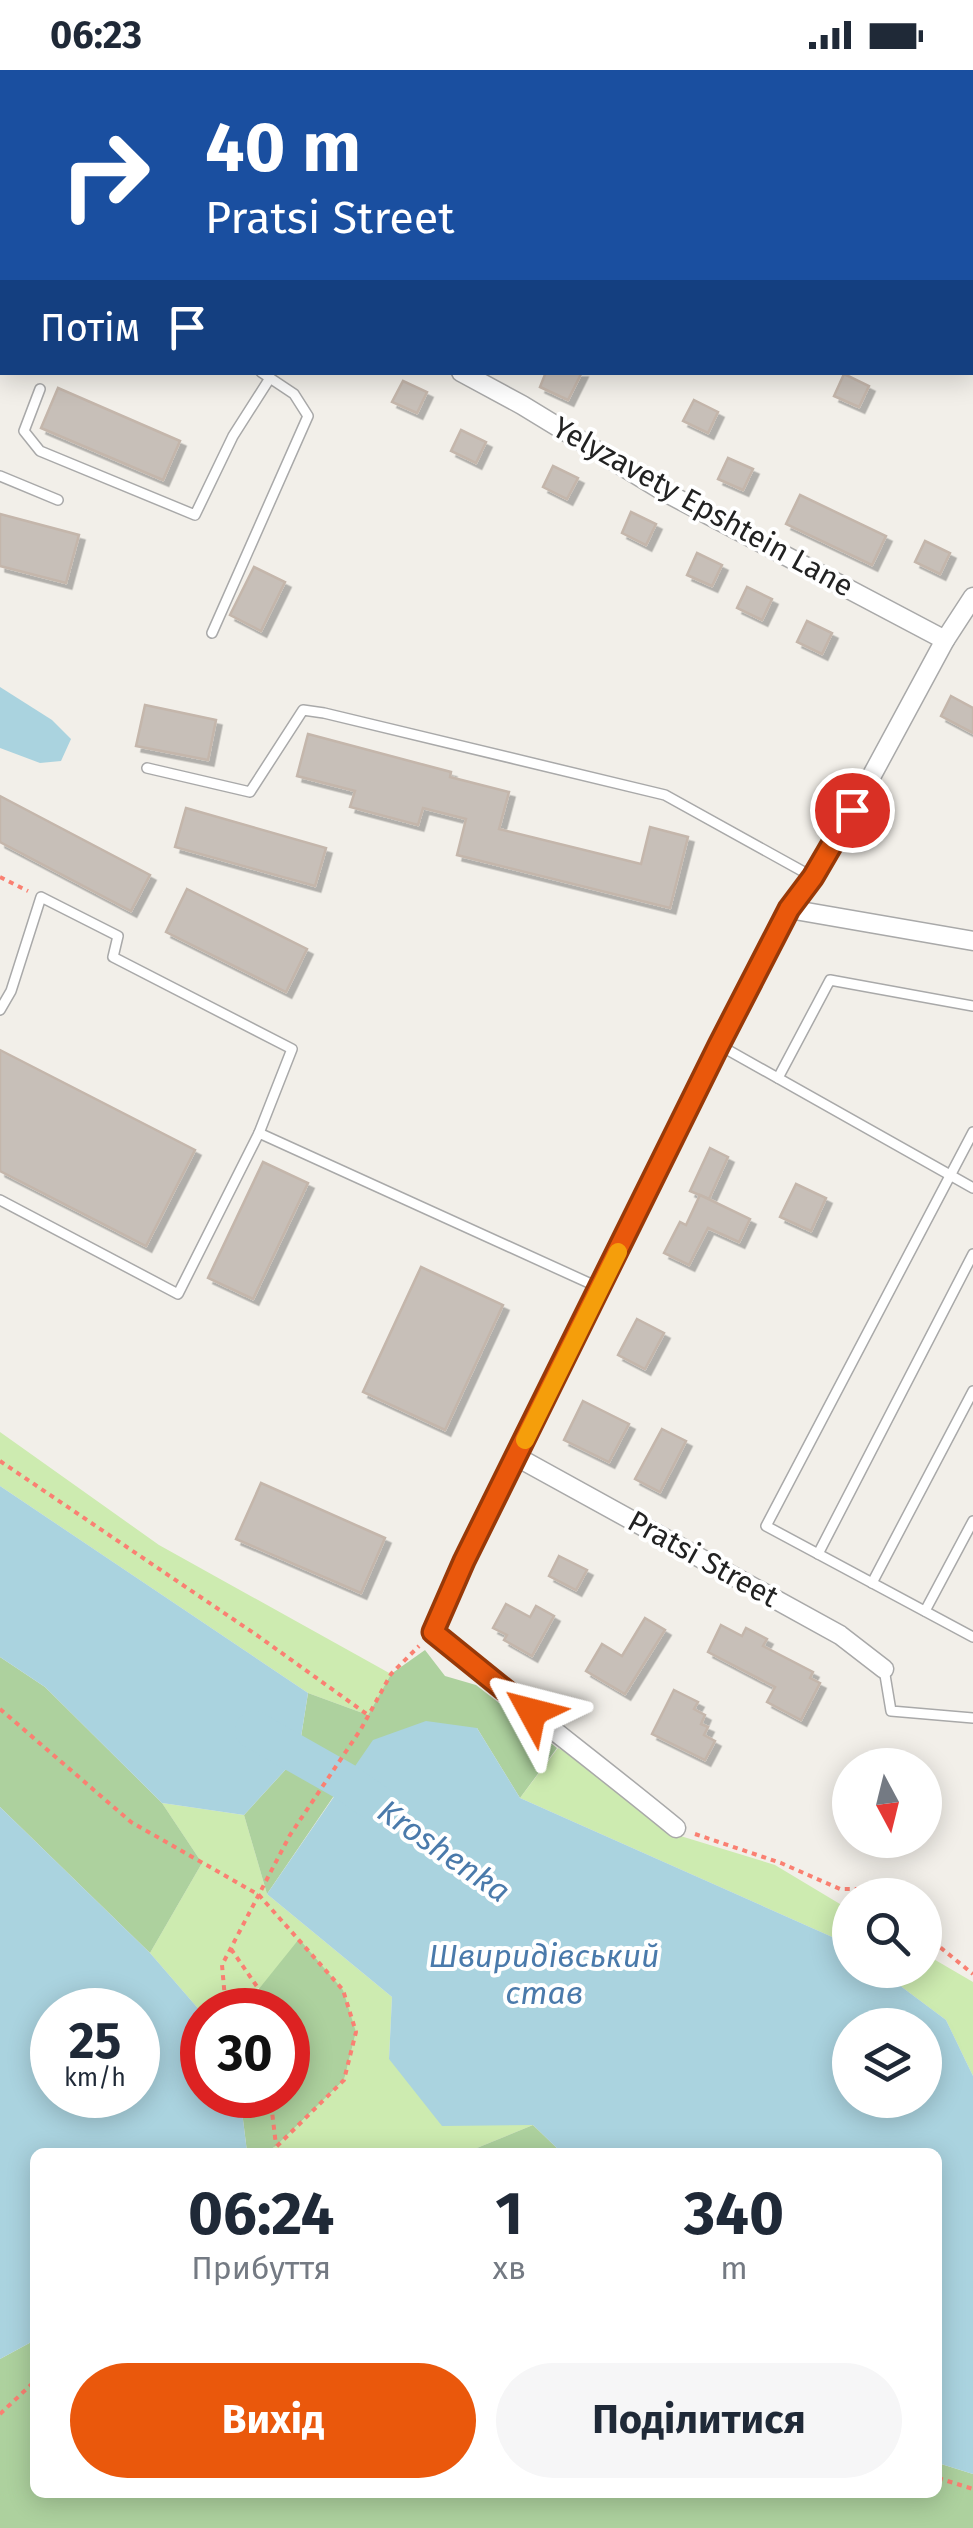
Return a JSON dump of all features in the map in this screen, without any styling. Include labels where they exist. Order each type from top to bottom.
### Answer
[{"type":"street","name":"Yelyzavety Epshtein Lane","points":[[467,375],[662,491],[946,640]]},
{"type":"street","points":[[676,1828],[433,1632],[464,1561],[789,909],[813,877],[973,597]]},
{"type":"street","points":[[789,909],[973,941]]},
{"type":"street","name":"Pratsi Street","points":[[517,1456],[840,1635],[884,1669]]},
{"type":"lane","points":[[40,389],[24,431],[40,452],[195,515],[266,376],[294,394],[308,416],[212,633]]},
{"type":"lane","points":[[0,476],[58,500]]},
{"type":"lane","points":[[147,768],[250,792],[304,710],[324,713],[665,795],[813,877]]},
{"type":"lane","points":[[0,1010],[41,898],[118,936],[113,956],[292,1049],[259,1133],[178,1294],[0,1200]]},
{"type":"lane","points":[[778,1078],[830,980],[973,1006]]},
{"type":"lane","points":[[719,1045],[973,1188]]},
{"type":"lane","points":[[973,1132],[766,1526],[973,1637]]},
{"type":"lane","points":[[259,1133],[600,1288]]},
{"type":"lane","points":[[818,1554],[973,1254]]},
{"type":"lane","points":[[872,1583],[973,1391]]},
{"type":"lane","points":[[925,1611],[973,1521]]},
{"type":"lane","points":[[884,1669],[891,1711],[973,1718]]},
{"type":"path","points":[[0,877],[41,898]]},
{"type":"path","points":[[0,1460],[368,1715]]},
{"type":"path","points":[[224,1988],[222,1965],[290,1835],[347,1750],[391,1674],[433,1632]]},
{"type":"path","points":[[0,1709],[131,1822],[259,1895],[343,1990],[356,2032],[344,2080],[276,2146]]},
{"type":"path","points":[[676,1828],[832,1886]]},
{"type":"path","points":[[230,1949],[258,1988]]},
{"type":"path","points":[[942,1949],[973,1974]]},
{"type":"path","points":[[273,2118],[276,2146]]},
{"type":"path","points":[[0,2414],[30,2385]]},
{"type":"path","points":[[942,2479],[973,2489]]},
{"type":"green space","points":[[0,1432],[159,1545],[391,1674],[368,1715],[308,1693],[0,1486]]},
{"type":"green space","points":[[425,1650],[445,1676],[476,1685],[557,1748],[520,1798],[477,1728],[344,1781],[267,1894],[244,1815],[298,1756],[308,1693],[368,1715],[391,1674]]},
{"type":"green space","points":[[0,1657],[45,1687],[162,1803],[202,1863],[150,1953],[0,1807]]},
{"type":"green space","points":[[558,1748],[576,1757],[674,1834],[775,1865],[832,1899],[832,1937],[520,1798]]},
{"type":"green space","points":[[162,1803],[244,1815],[267,1894],[392,1997],[389,2059],[533,2125],[477,2148],[273,2148],[305,2118],[310,2118],[310,2113],[344,2080],[356,2032],[310,2011],[310,1988],[180,1988],[150,1953],[202,1863]]},
{"type":"green space","points":[[299,1939],[343,1990],[356,2032],[344,2080],[310,2113],[310,1988],[260,1988]]},
{"type":"green space","points":[[942,1964],[973,1982],[973,2076],[942,2017],[942,2008],[930,2008],[903,1988],[942,1988]]},
{"type":"green space","points":[[243,2118],[305,2118],[273,2148],[247,2148]]},
{"type":"green space","points":[[533,2125],[557,2148],[477,2148]]},
{"type":"green space","points":[[30,2343],[30,2498],[942,2498],[942,2464],[973,2474],[973,2528],[0,2528],[0,2359]]},
{"type":"water","points":[[0,687],[52,720],[71,739],[61,761],[40,763],[0,748]]},
{"type":"water","points":[[0,1486],[308,1693],[298,1756],[244,1815],[162,1803],[45,1687],[0,1657]]},
{"type":"water","name":"Швиридівський став","points":[[426,1721],[477,1728],[520,1798],[832,1937],[832,1988],[903,1988],[930,2008],[832,2008],[832,2118],[942,2118],[942,2017],[946,2020],[973,2076],[973,2474],[942,2464],[942,2148],[557,2148],[533,2125],[442,2126],[389,2059],[392,1997],[267,1894],[373,1740]]},
{"type":"water","points":[[0,1807],[150,1953],[180,1988],[180,2118],[243,2118],[247,2148],[30,2148],[30,2343],[0,2359]]},
{"type":"building","points":[[545,375],[580,375],[568,400],[540,387]]},
{"type":"building","points":[[844,375],[869,386],[859,407],[834,396]]},
{"type":"building","points":[[403,381],[427,392],[417,413],[392,402]]},
{"type":"building","points":[[58,388],[180,441],[163,480],[41,428]]},
{"type":"building","points":[[694,400],[718,412],[708,433],[683,421]]},
{"type":"building","points":[[461,430],[486,442],[476,463],[451,451]]},
{"type":"building","points":[[728,458],[753,469],[743,490],[718,479]]},
{"type":"building","points":[[553,466],[578,478],[567,499],[543,487]]},
{"type":"building","points":[[800,495],[886,536],[872,565],[786,524]]},
{"type":"building","points":[[631,512],[656,524],[646,545],[622,533]]},
{"type":"building","points":[[0,514],[79,535],[66,583],[0,566]]},
{"type":"building","points":[[925,541],[950,553],[940,574],[915,562]]},
{"type":"building","points":[[697,553],[722,565],[712,586],[687,575]]},
{"type":"building","points":[[254,567],[285,582],[261,631],[230,615]]},
{"type":"building","points":[[747,587],[772,599],[762,620],[737,608]]},
{"type":"building","points":[[807,621],[832,633],[822,654],[797,642]]},
{"type":"building","points":[[951,696],[973,708],[973,733],[941,716]]},
{"type":"building","points":[[145,705],[216,720],[208,760],[136,746]]},
{"type":"building","points":[[308,734],[451,772],[450,777],[509,792],[499,829],[641,864],[650,827],[688,837],[670,908],[457,855],[466,819],[423,808],[418,825],[350,807],[355,791],[297,776]]},
{"type":"building","points":[[0,796],[150,875],[131,911],[0,842]]},
{"type":"building","points":[[186,808],[326,848],[315,886],[175,847]]},
{"type":"building","points":[[187,889],[307,949],[286,992],[166,932]]},
{"type":"building","points":[[0,1050],[195,1150],[146,1246],[0,1171]]},
{"type":"building","points":[[710,1148],[728,1157],[709,1199],[690,1191]]},
{"type":"building","points":[[263,1162],[308,1183],[253,1299],[208,1278]]},
{"type":"building","points":[[796,1184],[826,1198],[811,1231],[780,1217]]},
{"type":"building","points":[[700,1195],[750,1219],[739,1242],[708,1228],[689,1265],[664,1253],[680,1222],[686,1225]]},
{"type":"building","points":[[421,1267],[503,1305],[445,1430],[363,1392]]},
{"type":"building","points":[[637,1319],[664,1333],[645,1369],[618,1355]]},
{"type":"building","points":[[583,1401],[629,1424],[609,1462],[564,1440]]},
{"type":"building","points":[[662,1429],[686,1441],[660,1492],[635,1479]]},
{"type":"building","points":[[261,1483],[385,1538],[361,1593],[236,1539]]},
{"type":"building","points":[[559,1556],[587,1570],[576,1590],[549,1576]]},
{"type":"building","points":[[506,1604],[530,1617],[536,1606],[554,1616],[532,1656],[504,1640],[507,1635],[493,1628]]},
{"type":"building","points":[[645,1618],[665,1630],[625,1694],[586,1671],[602,1644],[622,1656]]},
{"type":"building","points":[[721,1625],[742,1636],[746,1628],[767,1639],[763,1646],[813,1672],[810,1678],[820,1683],[801,1720],[767,1702],[775,1687],[708,1652]]},
{"type":"building","points":[[674,1690],[698,1702],[694,1709],[705,1715],[701,1724],[708,1727],[704,1735],[715,1741],[705,1760],[652,1734]]},
{"type":"waterway","name":"Kroshenka","points":[[254,1730],[344,1781],[386,1810]]},
{"type":"slow traffic","points":[[525,1440],[618,1252]]},
{"type":"route","points":[[532,1712],[433,1632],[464,1561],[719,1045],[789,909],[813,877],[852,810]]}]
